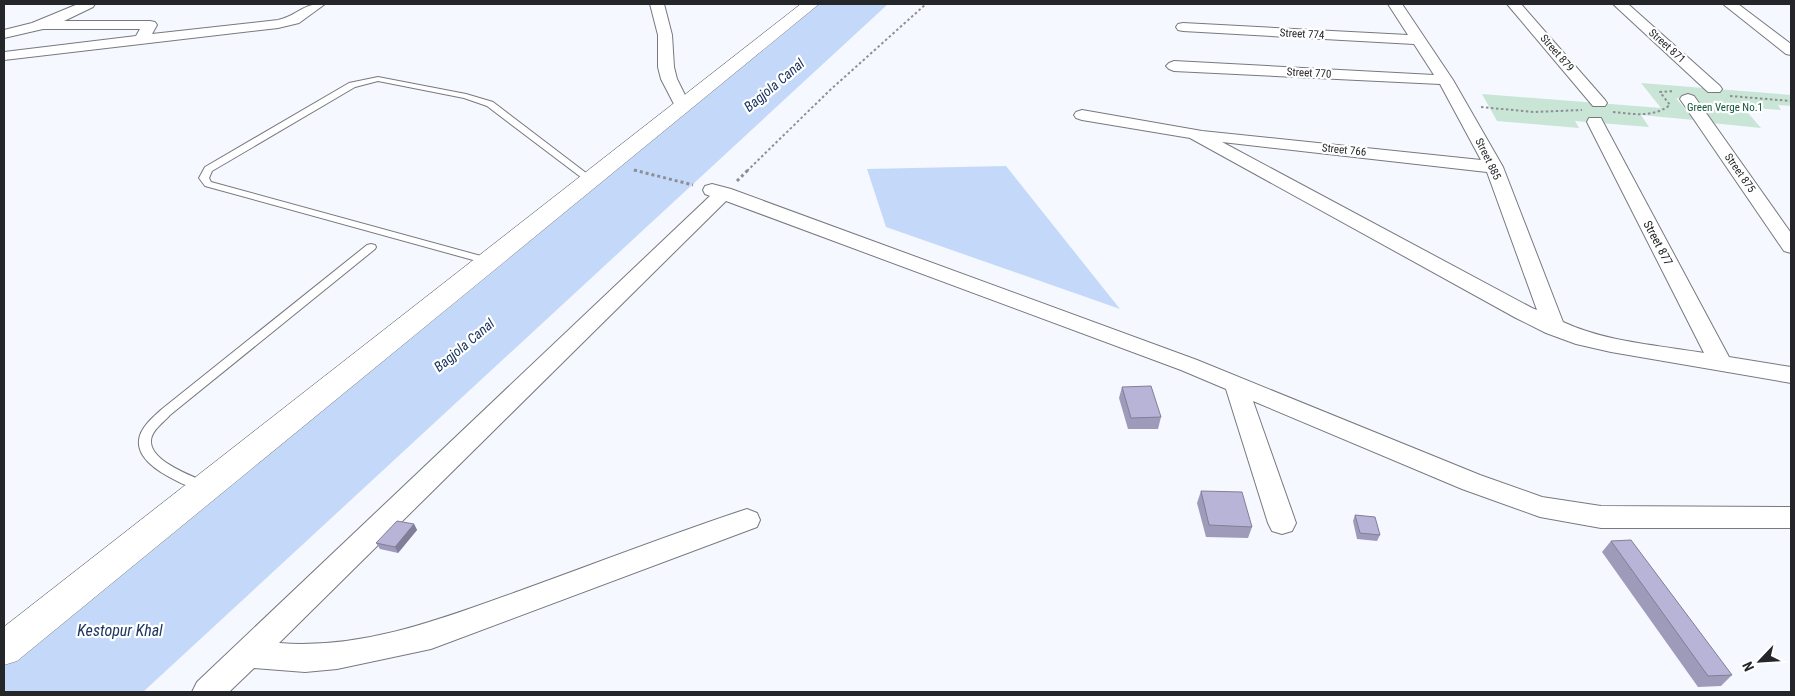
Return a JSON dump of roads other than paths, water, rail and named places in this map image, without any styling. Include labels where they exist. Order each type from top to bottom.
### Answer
[{"type":"street","points":[[4,34],[42,25],[88,4]]},
{"type":"street","points":[[4,56],[278,24],[294,20],[318,4]]},
{"type":"street","points":[[657,4],[665,35],[666,67],[682,105]]},
{"type":"street","points":[[4,649],[488,261],[605,170],[682,105],[811,4]]},
{"type":"street","name":"Street 885","points":[[1395,4],[1445,80],[1494,167],[1554,328]]},
{"type":"street","name":"Street 879","points":[[1514,4],[1597,112]]},
{"type":"street","name":"Street 871","points":[[1620,4],[1714,89]]},
{"type":"street","points":[[1730,4],[1791,51]]},
{"type":"street","points":[[42,25],[150,25],[141,40]]},
{"type":"street","name":"Street 774","points":[[1183,27],[1420,40]]},
{"type":"street","name":"Street 770","points":[[1174,66],[1445,80]]},
{"type":"street","name":"Street 875","points":[[1685,96],[1791,247]]},
{"type":"street","name":"Street 877","points":[[1597,112],[1721,363]]},
{"type":"street","name":"Street 766","points":[[1082,115],[1195,134],[1494,167]]},
{"type":"street","points":[[1195,134],[1554,328],[1576,337],[1611,345],[1791,375]]},
{"type":"street","points":[[208,692],[718,192],[1117,338],[1470,482],[1540,507],[1601,517],[1791,518]]},
{"type":"street","points":[[1236,385],[1282,523]]},
{"type":"street","points":[[247,654],[305,658],[344,655],[422,638],[747,520]]},
{"type":"lane","points":[[488,261],[208,184],[204,178],[208,169],[352,85],[378,79],[466,96],[490,104],[605,170]]},
{"type":"lane","points":[[204,488],[157,463],[147,452],[145,440],[152,426],[166,412],[371,247]]},
{"type":"water","name":"Kestopur Khal","points":[[803,4],[888,4],[143,692],[4,692],[4,646]]},
{"type":"water","points":[[1006,166],[1120,309],[886,227],[867,169]]},
{"type":"water label","name":"Bagjola Canal","points":[[774,85]]},
{"type":"water label","name":"Bagjola Canal","points":[[464,345]]},
{"type":"park label","name":"Green Verge No.1","points":[[1725,107]]}]
